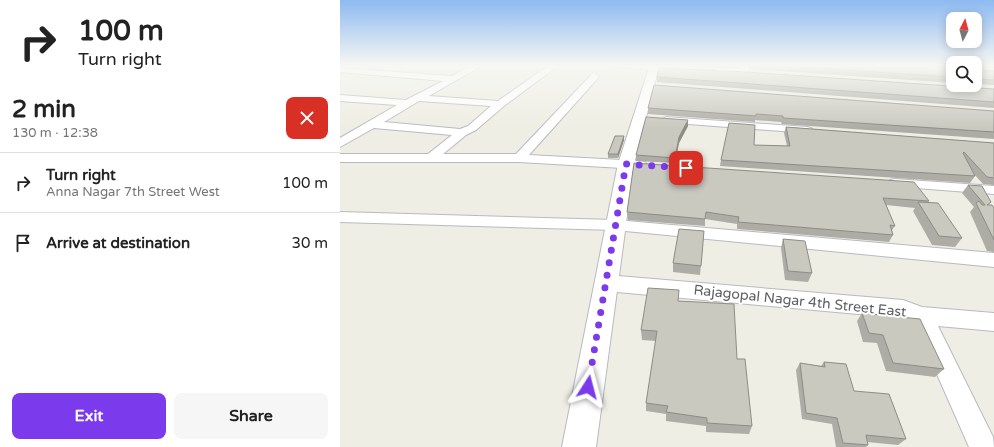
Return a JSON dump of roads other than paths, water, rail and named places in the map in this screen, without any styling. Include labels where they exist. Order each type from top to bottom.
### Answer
[{"type":"street","points":[[340,143],[408,103],[441,86]]},
{"type":"street","points":[[431,158],[526,86]]},
{"type":"street","points":[[520,158],[586,86]]},
{"type":"street","points":[[578,447],[626,164],[648,118],[652,86]]},
{"type":"street","points":[[340,98],[408,103]]},
{"type":"street","points":[[419,98],[500,104]]},
{"type":"street","points":[[648,118],[820,131]]},
{"type":"street","points":[[372,124],[462,133]]},
{"type":"street","points":[[340,158],[520,158],[650,166]]},
{"type":"street","points":[[885,182],[994,190]]},
{"type":"street","points":[[340,217],[615,225],[994,260]]},
{"type":"street","name":"Rajagopal Nagar 4th Street East","points":[[606,283],[903,309],[922,316],[994,322]]},
{"type":"street","points":[[922,316],[983,447]]}]
